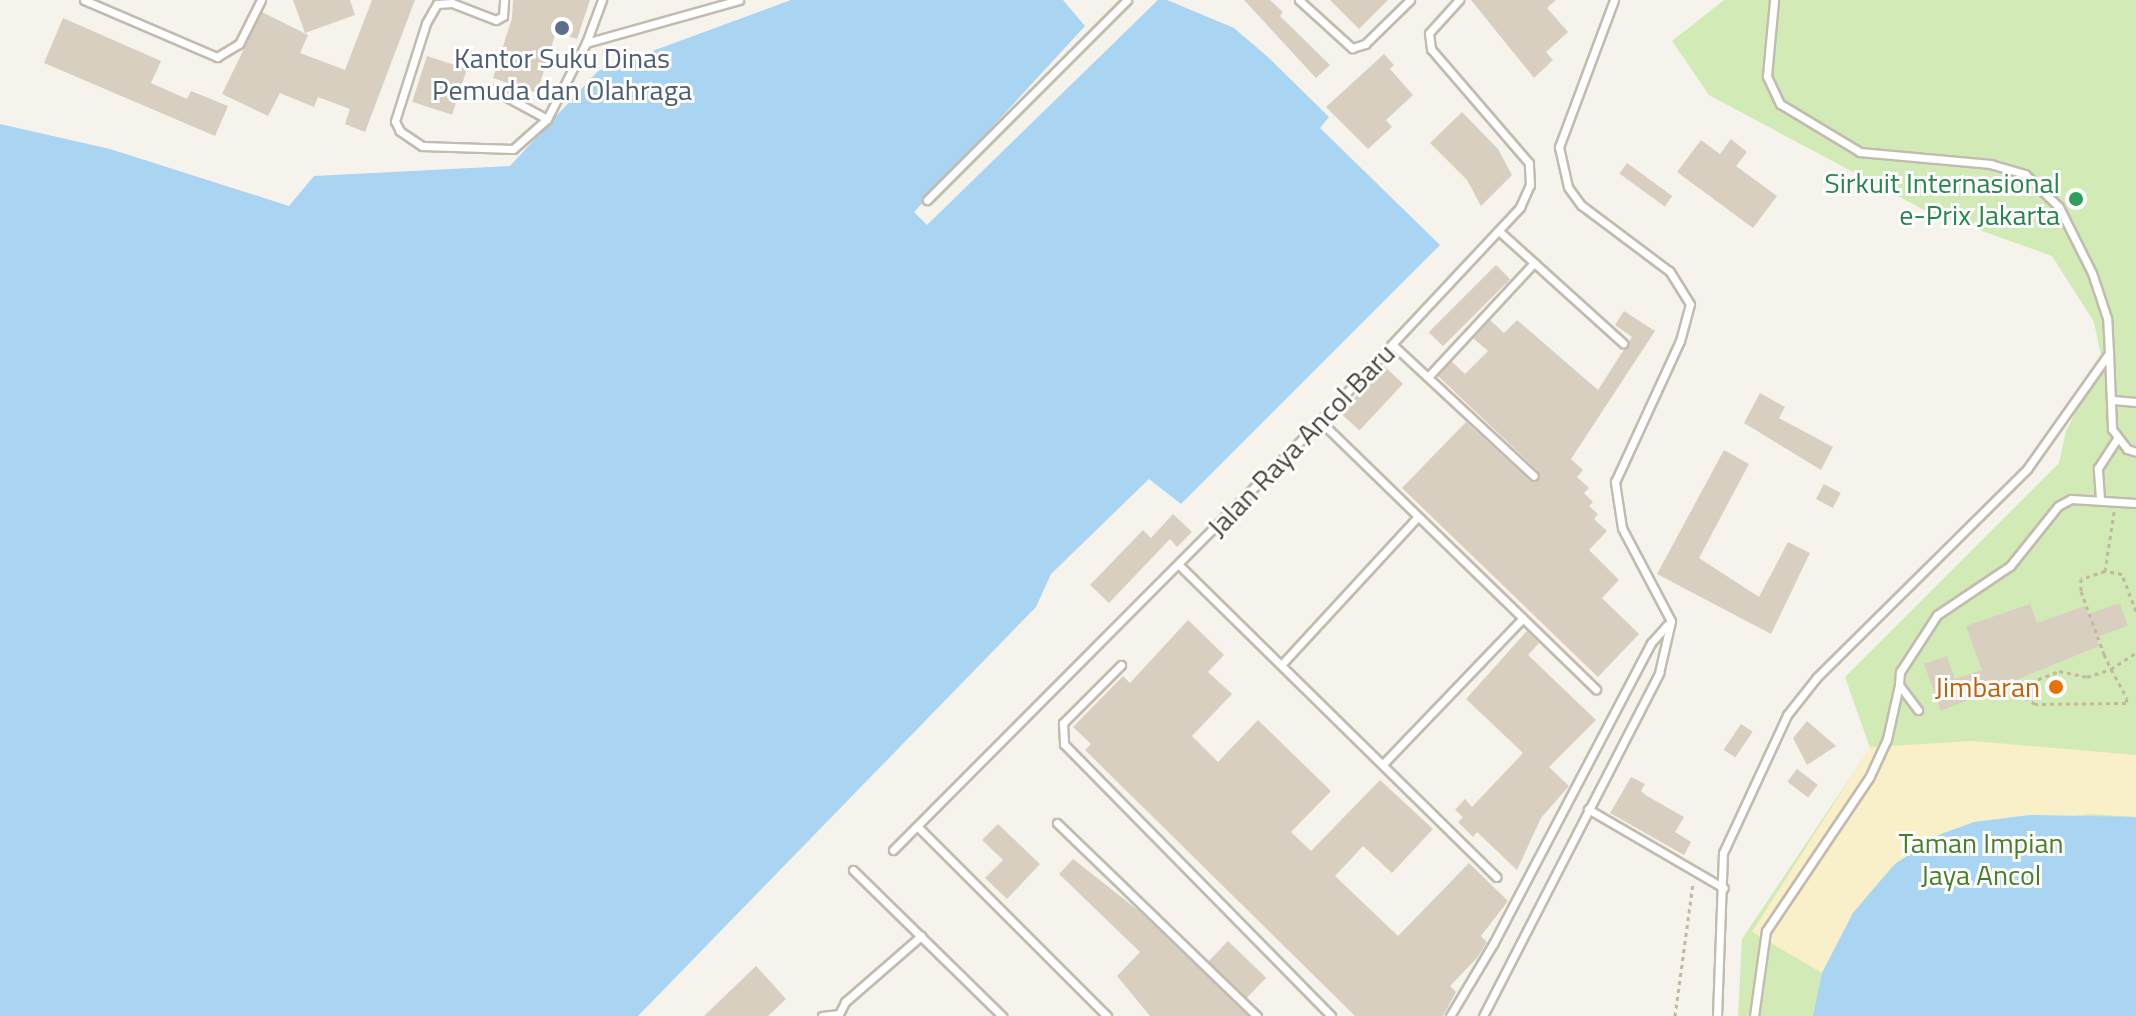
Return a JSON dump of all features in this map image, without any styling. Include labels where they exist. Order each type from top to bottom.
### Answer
[{"type":"lane","points":[[84,0],[217,57],[239,44],[261,0]]},
{"type":"lane","points":[[504,0],[503,16],[496,20],[452,3],[437,4],[426,23],[395,121],[422,146],[505,151],[524,143],[547,119],[586,43],[602,0]]},
{"type":"lane","points":[[586,43],[737,0]]},
{"type":"lane","points":[[927,200],[1127,0]]},
{"type":"lane","points":[[1299,0],[1352,48],[1365,44],[1410,0]]},
{"type":"lane","name":"Jalan Raya Ancol Baru","points":[[893,850],[919,828],[1320,421],[1500,232],[1526,197],[1529,163],[1431,49],[1429,33],[1459,0]]},
{"type":"lane","points":[[1483,1016],[1659,673],[1671,621],[1622,528],[1615,482],[1680,341],[1690,304],[1669,271],[1596,219],[1568,187],[1559,147],[1614,0]]},
{"type":"lane","points":[[1774,0],[1767,76],[1780,104],[1860,152],[1991,164],[2025,174],[2059,207],[2092,273],[2107,318],[2112,429],[2117,439],[2136,452]]},
{"type":"lane","points":[[490,88],[547,119]]},
{"type":"lane","points":[[1500,232],[1623,343]]},
{"type":"lane","points":[[1428,377],[1534,263]]},
{"type":"lane","points":[[1393,345],[1534,476]]},
{"type":"lane","points":[[1717,1016],[1723,853],[1740,811],[1803,692],[2027,469],[2109,353]]},
{"type":"lane","points":[[2113,400],[2136,402]]},
{"type":"lane","points":[[1320,421],[1416,519],[1596,689]]},
{"type":"lane","points":[[2100,499],[2098,468],[2117,439]]},
{"type":"lane","points":[[1754,1016],[1766,931],[1869,778],[1887,739],[1906,656],[1937,615],[2010,566],[2058,506],[2071,499],[2136,503]]},
{"type":"lane","points":[[1282,664],[1416,519]]},
{"type":"lane","points":[[1179,565],[1497,877]]},
{"type":"lane","points":[[1383,764],[1523,618]]},
{"type":"lane","points":[[1450,1016],[1493,944],[1651,643],[1671,621]]},
{"type":"lane","points":[[1121,665],[1063,723],[1064,744],[1331,1016]]},
{"type":"lane","points":[[1899,685],[1918,710]]},
{"type":"lane","points":[[1588,809],[1724,888]]},
{"type":"lane","points":[[1057,823],[1257,1016]]},
{"type":"lane","points":[[919,828],[1107,1016]]},
{"type":"lane","points":[[853,870],[1002,1016]]},
{"type":"lane","points":[[822,1016],[838,1015],[845,1002],[921,936]]},
{"type":"path","points":[[2105,571],[2116,502]]},
{"type":"path","points":[[2136,611],[2127,579],[2105,571],[2081,579],[2081,591],[2111,669],[2127,698],[2120,705],[2035,704],[2019,693],[2023,685],[2059,671],[2076,677],[2111,669],[2136,653]]},
{"type":"path","points":[[1675,1016],[1694,871]]},
{"type":"green space","name":"Taman Impian Jaya Ancol","points":[[1724,0],[2136,0],[2136,1016],[1738,1016],[1742,939],[1870,748],[1845,677],[2059,463],[2066,431],[2102,361],[2094,322],[2052,256],[1926,211],[1709,95],[1672,41]]},
{"type":"sand","points":[[1972,741],[2136,755],[2136,817],[2088,814],[1941,834],[1895,864],[1877,884],[1853,913],[1822,973],[1752,932],[1870,747]]},
{"type":"water","points":[[791,0],[1063,0],[1085,26],[914,212],[927,225],[1158,0],[1167,0],[1234,28],[1269,58],[1329,117],[1320,128],[1440,245],[1181,504],[1149,479],[1051,574],[1036,607],[638,1016],[0,1016],[0,124],[110,149],[289,206],[314,176],[510,166],[598,71]]},
{"type":"water","points":[[2030,815],[2136,817],[2136,1016],[1813,1016],[1822,973],[1853,913],[1895,864],[1941,834],[1974,822]]},
{"type":"building","points":[[293,0],[350,0],[355,15],[305,33]]},
{"type":"building","points":[[372,0],[415,0],[365,132],[345,124],[350,109],[318,97],[314,107],[280,93],[268,116],[222,94],[262,12],[308,35],[300,53],[345,70]]},
{"type":"building","points":[[513,0],[590,0],[577,39],[556,32],[537,93],[493,78],[512,18]]},
{"type":"building","points":[[1244,0],[1270,0],[1283,12],[1280,16],[1330,65],[1316,78]]},
{"type":"building","points":[[1330,0],[1388,0],[1359,29]]},
{"type":"building","points":[[1471,0],[1556,0],[1547,8],[1568,32],[1546,52],[1553,60],[1534,78]]},
{"type":"building","points":[[63,18],[161,61],[151,83],[187,99],[191,91],[228,106],[215,136],[44,63]]},
{"type":"building","points":[[1384,54],[1394,65],[1390,69],[1413,95],[1386,120],[1392,127],[1368,149],[1326,107]]},
{"type":"building","points":[[427,56],[467,69],[452,115],[412,102]]},
{"type":"building","points":[[1462,112],[1498,149],[1512,175],[1481,206],[1467,180],[1430,143]]},
{"type":"building","points":[[1731,139],[1747,152],[1736,166],[1777,196],[1753,228],[1677,172],[1701,140],[1720,154]]},
{"type":"building","points":[[1627,163],[1672,196],[1665,206],[1619,174]]},
{"type":"building","points":[[1496,265],[1510,279],[1443,346],[1429,332]]},
{"type":"building","points":[[1624,311],[1655,331],[1571,459],[1583,470],[1577,477],[1589,488],[1584,493],[1593,502],[1589,506],[1598,514],[1594,519],[1607,531],[1589,550],[1619,580],[1602,598],[1639,634],[1598,677],[1402,488],[1466,422],[1530,481],[1538,481],[1538,471],[1438,376],[1451,361],[1465,374],[1488,351],[1473,338],[1490,320],[1504,333],[1517,320],[1598,390],[1632,337],[1615,325]]},
{"type":"building","points":[[1384,366],[1403,384],[1359,431],[1340,413]]},
{"type":"building","points":[[1760,393],[1785,407],[1779,418],[1833,447],[1821,470],[1744,423]]},
{"type":"building","points":[[1724,450],[1749,464],[1699,558],[1759,597],[1788,542],[1810,553],[1771,634],[1657,574]]},
{"type":"building","points":[[1824,484],[1841,493],[1833,508],[1816,499]]},
{"type":"building","points":[[1173,514],[1192,532],[1177,547],[1170,539],[1109,603],[1090,585],[1143,530],[1151,538]]},
{"type":"building","points":[[2120,603],[2128,626],[2096,637],[2099,646],[1941,711],[1924,664],[1947,656],[1955,679],[1982,670],[1966,626],[2030,604],[2037,623],[2085,606],[2088,614]]},
{"type":"building","points":[[1188,620],[1224,655],[1208,672],[1232,694],[1192,736],[1218,762],[1258,720],[1331,791],[1291,832],[1311,851],[1380,780],[1433,829],[1392,873],[1363,846],[1335,876],[1398,936],[1469,863],[1508,901],[1481,936],[1487,942],[1477,958],[1450,986],[1456,992],[1443,1016],[1355,1016],[1085,750],[1091,744],[1073,727],[1123,676],[1130,683]]},
{"type":"building","points":[[1527,631],[1539,643],[1528,655],[1596,720],[1549,767],[1569,786],[1541,818],[1517,870],[1477,832],[1473,837],[1458,822],[1463,817],[1455,810],[1465,799],[1472,807],[1523,753],[1466,699]]},
{"type":"building","points":[[1807,721],[1836,746],[1807,765],[1793,738]]},
{"type":"building","points":[[1741,724],[1753,732],[1735,758],[1724,750]]},
{"type":"building","points":[[1797,769],[1818,785],[1808,797],[1787,782]]},
{"type":"building","points":[[1631,777],[1645,784],[1641,791],[1647,796],[1684,817],[1675,832],[1691,842],[1684,855],[1610,813]]},
{"type":"building","points":[[998,824],[1040,864],[1007,899],[985,878],[1003,860],[982,840]]},
{"type":"building","points":[[1073,859],[1139,911],[1248,1016],[1150,1016],[1117,976],[1140,952],[1059,874]]},
{"type":"building","points":[[1228,941],[1266,978],[1247,998],[1209,961]]},
{"type":"building","points":[[756,966],[786,999],[768,1016],[704,1016]]},
{"type":"place","name":"Kantor Suku Dinas Pemuda dan Olahraga","points":[[562,28]]},
{"type":"place","name":"Sirkuit Internasional e-Prix Jakarta","points":[[2076,199]]},
{"type":"place","name":"Jimbaran","points":[[2056,687]]}]
